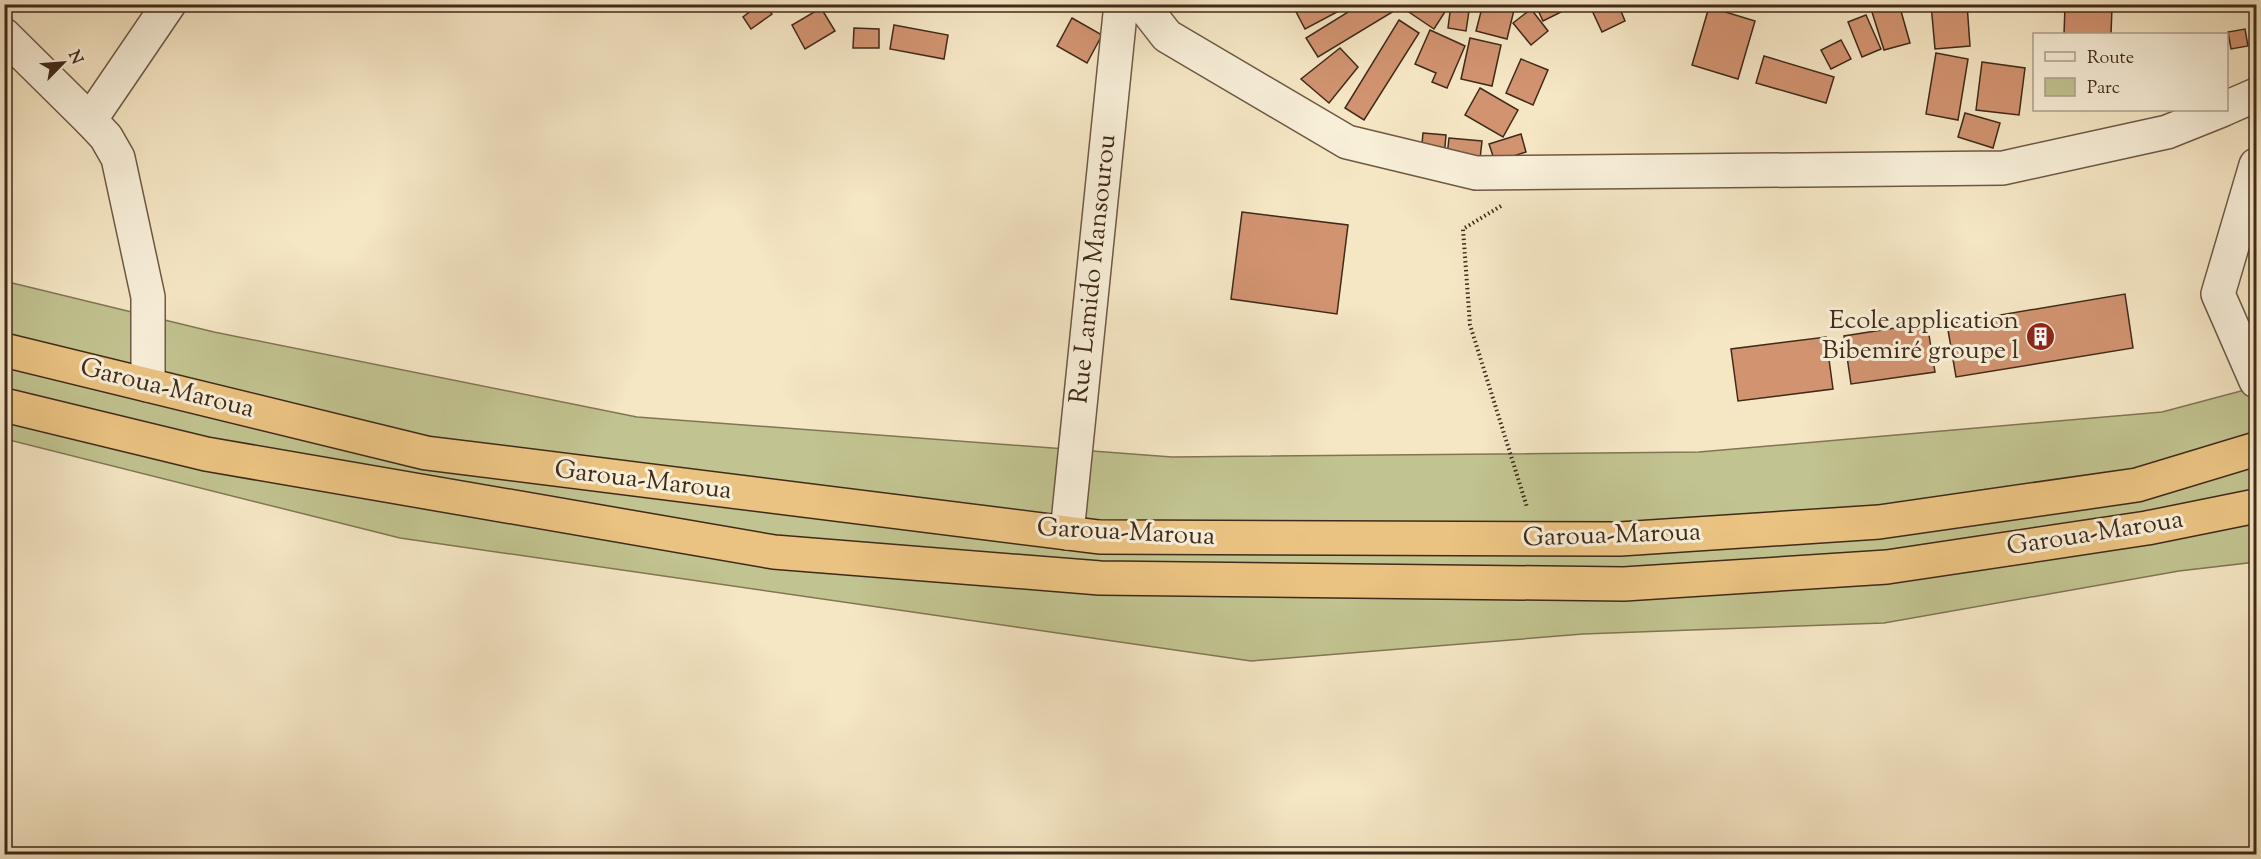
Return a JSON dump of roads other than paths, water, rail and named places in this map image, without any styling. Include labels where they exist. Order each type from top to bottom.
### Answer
[{"type":"highway","name":"Garoua-Maroua","points":[[4,350],[426,453],[1099,537],[1620,539],[1879,522],[2137,485],[2256,449]]},
{"type":"highway","name":"Garoua-Maroua","points":[[4,405],[206,454],[774,552],[1100,578],[1624,584],[1887,567],[2147,528],[2256,506]]},
{"type":"street","points":[[90,120],[169,4]]},
{"type":"street","name":"Rue Lamido Mansourou","points":[[1067,533],[1121,4]]},
{"type":"street","points":[[1142,4],[1167,36],[1347,142],[1476,173],[2003,168],[2167,132],[2220,111]]},
{"type":"street","points":[[4,34],[106,137],[118,159],[148,297],[147,385]]},
{"type":"street","points":[[2228,107],[2256,95]]},
{"type":"street","points":[[2256,165],[2218,294],[2256,381]]},
{"type":"place","name":"Ecole application Bibemiré groupe l","points":[[2040,336]]}]
